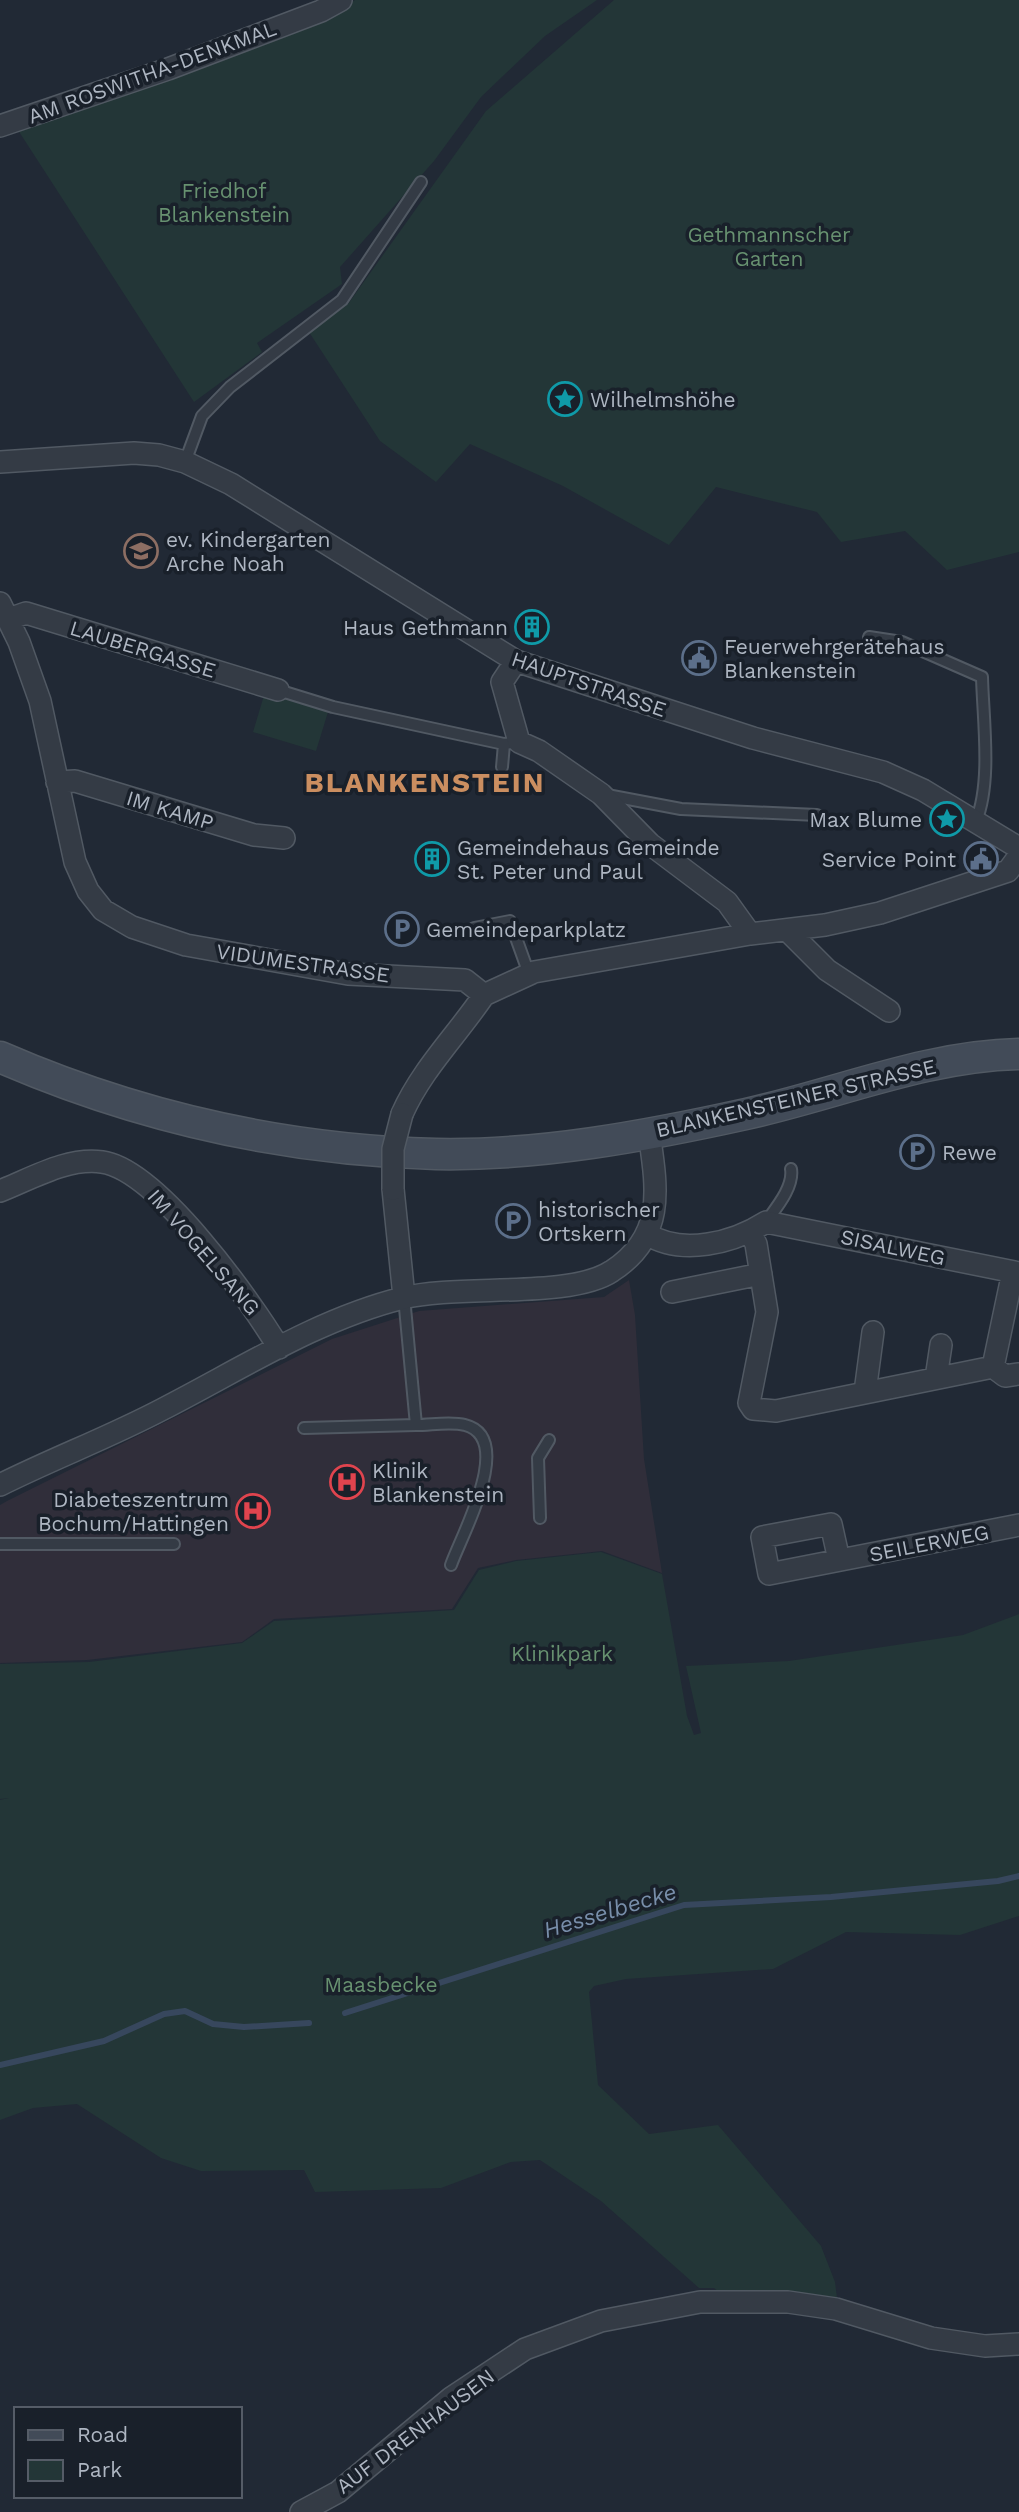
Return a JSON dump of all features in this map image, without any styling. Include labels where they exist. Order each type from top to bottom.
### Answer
[{"type":"main road","name":"BLANKENSTEINER STRASSE","points":[[0,1057],[108,1098],[182,1120],[253,1136],[322,1146],[439,1154],[537,1148],[649,1133],[748,1114],[943,1063],[1019,1054]]},
{"type":"street","name":"AM ROSWITHA-DENKMAL","points":[[0,126],[169,69],[321,11],[341,0]]},
{"type":"street","name":"HAUPTSTRASSE","points":[[0,462],[134,453],[185,462],[231,484],[516,662],[753,738],[883,772],[923,790],[1019,848]]},
{"type":"street","name":"LAUBERGASSE","points":[[5,611],[26,613],[278,690]]},
{"type":"street","name":"VIDUMESTRASSE","points":[[5,611],[40,701],[75,862],[88,891],[103,910],[132,928],[186,945],[388,978],[432,976],[465,980],[484,995]]},
{"type":"street","points":[[516,662],[502,682],[512,743],[538,751],[601,794],[650,844],[727,902],[750,934]]},
{"type":"street","name":"IM KAMP","points":[[57,782],[75,781],[254,835],[284,838]]},
{"type":"street","points":[[404,1297],[393,1189],[393,1149],[402,1114],[428,1068],[458,1033],[484,995],[529,974],[880,913],[1008,871],[1019,856]]},
{"type":"street","points":[[787,930],[827,970],[889,1011]]},
{"type":"street","points":[[0,1485],[162,1410],[337,1320],[404,1297],[452,1291],[574,1284],[611,1272],[629,1258],[646,1234],[657,1200],[649,1133]]},
{"type":"street","name":"IM VOGELSANG","points":[[0,1191],[69,1164],[102,1161],[135,1174],[166,1202],[211,1254],[258,1314],[279,1348]]},
{"type":"street","points":[[646,1234],[670,1245],[682,1247],[758,1227],[756,1244],[767,1312],[749,1403],[753,1409],[776,1411],[993,1367],[1005,1376],[1019,1374]]},
{"type":"street","name":"SISALWEG","points":[[758,1227],[1016,1273]]},
{"type":"street","points":[[993,1367],[1016,1273]]},
{"type":"street","points":[[672,1292],[761,1274]]},
{"type":"street","points":[[865,1392],[873,1332]]},
{"type":"street","points":[[936,1378],[941,1345]]},
{"type":"street","name":"SEILERWEG","points":[[839,1560],[1019,1525]]},
{"type":"street","name":"AUF DRENHAUSEN","points":[[301,2512],[338,2492],[451,2398],[526,2349],[601,2321],[700,2302],[789,2302],[836,2309],[931,2338],[985,2346],[1019,2344]]},
{"type":"lane","points":[[185,462],[202,416],[230,387],[342,300],[421,181]]},
{"type":"lane","points":[[869,637],[902,642],[982,677],[984,776],[982,806],[976,821]]},
{"type":"lane","points":[[278,690],[333,707],[512,743],[502,767]]},
{"type":"lane","points":[[601,794],[681,808],[817,814]]},
{"type":"lane","points":[[474,928],[510,921],[529,974]]},
{"type":"lane","points":[[758,1227],[779,1205],[792,1176],[791,1170]]},
{"type":"lane","points":[[404,1297],[416,1425]]},
{"type":"lane","points":[[304,1428],[464,1424],[475,1430],[485,1443],[487,1462],[483,1490],[473,1507],[451,1565]]},
{"type":"lane","points":[[540,1518],[538,1458],[549,1440]]},
{"type":"lane","points":[[0,1544],[174,1544]]},
{"type":"shaded area","name":"Klinik Blankenstein","points":[[629,1280],[635,1315],[644,1459],[662,1573],[602,1551],[516,1560],[478,1568],[452,1609],[274,1619],[242,1642],[87,1660],[0,1663],[0,1505],[332,1339],[419,1311],[604,1297]]},
{"type":"green space","name":"Friedhof Blankenstein","points":[[355,0],[597,0],[545,36],[481,97],[434,161],[340,267],[342,284],[257,343],[262,352],[194,402],[16,127],[326,18]]},
{"type":"green space","name":"Gethmannscher Garten","points":[[614,0],[1019,0],[1019,552],[947,570],[905,531],[841,542],[817,512],[716,487],[669,545],[563,486],[470,444],[436,482],[380,441],[309,332],[348,304],[486,111]]},
{"type":"green space","points":[[265,692],[328,712],[316,751],[253,732]]},
{"type":"green space","name":"Maasbecke","points":[[601,1552],[662,1574],[687,1716],[694,1735],[701,1733],[686,1666],[789,1661],[963,1635],[1019,1614],[1019,1916],[960,1935],[846,1932],[773,1969],[626,1979],[594,1986],[589,1992],[598,2085],[649,2134],[718,2125],[821,2246],[835,2282],[837,2298],[724,2296],[714,2288],[699,2288],[601,2201],[540,2160],[511,2162],[441,2188],[315,2192],[304,2170],[201,2171],[161,2158],[77,2104],[33,2108],[0,2120],[0,1800],[9,1798],[0,1799],[0,1664],[89,1662],[242,1643],[274,1621],[454,1610],[479,1570],[516,1561]]},
{"type":"waterway","name":"Hesselbecke","points":[[345,2013],[684,1905],[831,1897],[998,1881],[1019,1876]]},
{"type":"waterway","name":"Hesselbecke","points":[[0,2065],[104,2041],[164,2014],[185,2011],[213,2024],[244,2027],[309,2023]]},
{"type":"place","name":"Wilhelmshöhe","points":[[565,399]]},
{"type":"place","name":"ev. Kindergarten Arche Noah","points":[[141,551]]},
{"type":"place","name":"Haus Gethmann","points":[[532,627]]},
{"type":"place","name":"Feuerwehrgerätehaus Blankenstein","points":[[699,658]]},
{"type":"place","name":"Max Blume","points":[[947,819]]},
{"type":"place","name":"Gemeindehaus Gemeinde St. Peter und Paul","points":[[432,859]]},
{"type":"place","name":"Service Point","points":[[981,859]]},
{"type":"place","name":"Gemeindeparkplatz","points":[[402,929]]},
{"type":"place","name":"Rewe","points":[[917,1152]]},
{"type":"place","name":"historischer Ortskern","points":[[513,1221]]},
{"type":"place","name":"Klinik Blankenstein","points":[[347,1482]]},
{"type":"place","name":"Diabeteszentrum Bochum/Hattingen","points":[[253,1511]]},
{"type":"district","name":"BLANKENSTEIN","points":[[425,782]]},
{"type":"park label","name":"Klinikpark","points":[[562,1653]]}]
